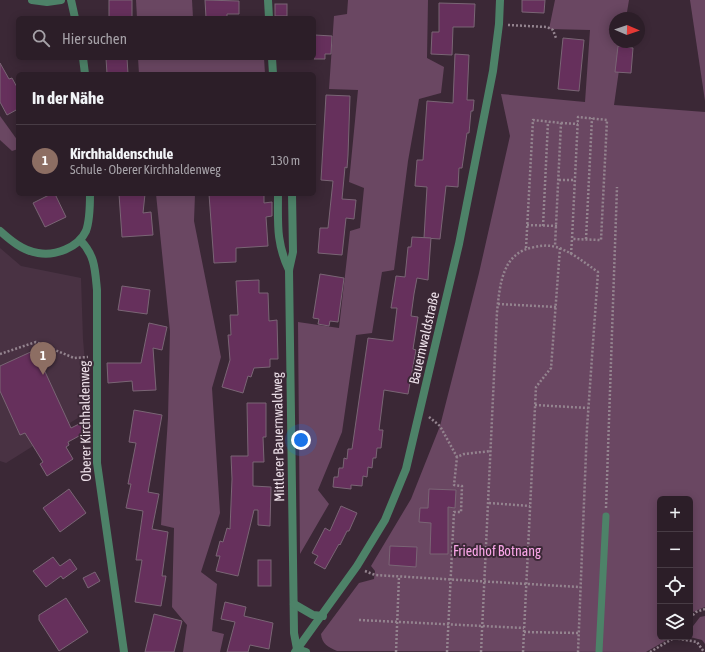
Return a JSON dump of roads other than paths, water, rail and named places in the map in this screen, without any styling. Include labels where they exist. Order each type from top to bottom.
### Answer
[{"type":"street","points":[[32,0],[48,2],[60,0]]},
{"type":"street","points":[[71,0],[75,16]]},
{"type":"street","points":[[268,0],[269,16]]},
{"type":"street","name":"Bauernwaldstraße","points":[[296,650],[323,616],[357,566],[385,520],[406,469],[460,244],[493,72],[499,24],[500,0]]},
{"type":"street","points":[[84,60],[85,72]]},
{"type":"street","points":[[272,60],[273,72]]},
{"type":"street","points":[[0,232],[22,248],[38,253],[58,252],[72,246],[80,240],[88,222],[90,196]]},
{"type":"street","name":"Mittlerer Bauernwaldweg","points":[[278,196],[281,253],[289,270]]},
{"type":"street","name":"Mittlerer Bauernwaldweg","points":[[292,196],[293,252],[289,270],[294,633],[296,650]]},
{"type":"street","points":[[278,211],[293,210]]},
{"type":"street","points":[[279,235],[293,235]]},
{"type":"street","name":"Oberer Kirchhaldenweg","points":[[80,240],[89,250],[94,264],[97,290],[97,463],[124,652]]},
{"type":"street","points":[[294,604],[313,615],[323,616]]},
{"type":"street","points":[[296,650],[306,652]]},
{"type":"lane","points":[[599,652],[606,516]]},
{"type":"place","name":"Kirchhaldenschule","points":[[43,375]]},
{"type":"park label","name":"Friedhof Botnang","points":[[497,551]]}]
